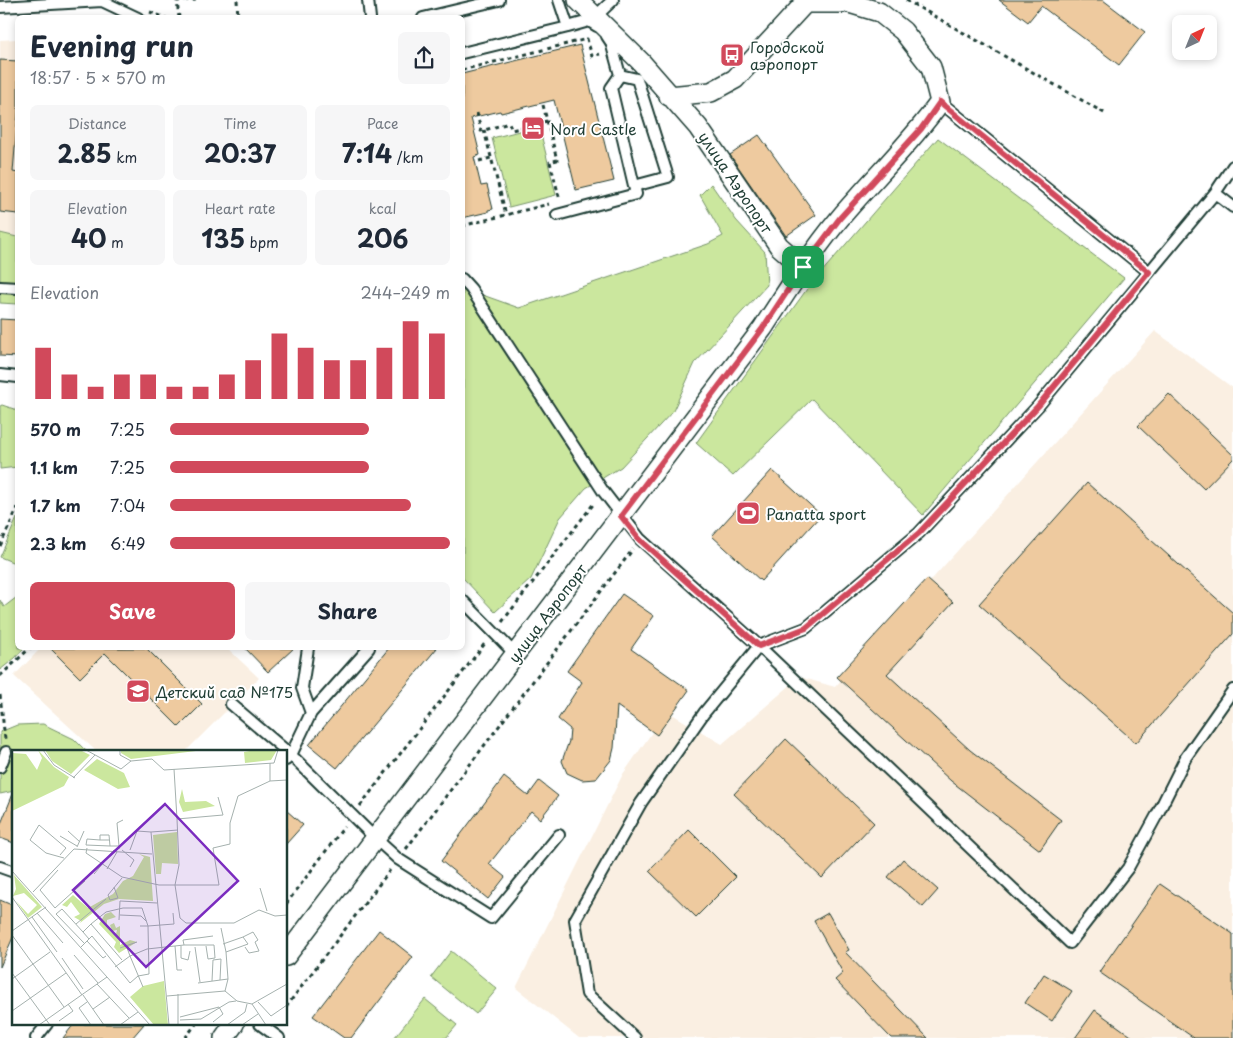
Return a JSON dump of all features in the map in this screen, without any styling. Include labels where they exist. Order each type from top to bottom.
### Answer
[{"type":"street","name":"улица Аэропорт","points":[[578,0],[640,62],[698,127],[779,246],[803,267]]},
{"type":"street","points":[[669,96],[712,92],[735,79],[805,3],[850,4],[879,12],[903,31],[931,67],[940,102]]},
{"type":"street","name":"улица Аэропорт","points":[[288,953],[763,328],[803,267],[840,218],[921,129],[940,102]]},
{"type":"street","points":[[224,1038],[233,1026]]},
{"type":"lane","points":[[368,0],[370,15]]},
{"type":"lane","points":[[436,15],[499,0]]},
{"type":"lane","points":[[559,0],[568,27]]},
{"type":"lane","points":[[595,17],[613,0]]},
{"type":"lane","points":[[0,6],[102,1],[132,15]]},
{"type":"lane","points":[[465,52],[589,21],[601,28],[611,42],[620,75],[611,88],[636,194],[557,215]]},
{"type":"lane","points":[[620,75],[637,79],[668,177],[634,186]]},
{"type":"lane","points":[[940,102],[1149,272]]},
{"type":"lane","points":[[635,1038],[588,994],[575,920],[641,803],[704,713],[759,646],[806,628],[919,533],[1038,406],[1215,193],[1233,166]]},
{"type":"lane","points":[[1215,193],[1233,207]]},
{"type":"lane","points":[[465,282],[603,491],[640,540],[759,646],[1070,943],[1128,868],[1186,757],[1233,690]]},
{"type":"lane","points":[[0,287],[15,288]]},
{"type":"lane","points":[[0,375],[15,376]]},
{"type":"lane","points":[[465,603],[516,655]]},
{"type":"lane","points":[[308,650],[302,688],[311,713]]},
{"type":"lane","points":[[367,650],[311,713],[288,758],[398,859],[491,918],[559,835]]},
{"type":"lane","points":[[231,704],[280,750]]},
{"type":"lane","points":[[0,767],[7,752]]},
{"type":"lane","points":[[0,867],[12,871]]},
{"type":"lane","points":[[36,1038],[45,1026]]},
{"type":"lane","points":[[263,1026],[279,1038]]},
{"type":"path","points":[[179,15],[177,1],[197,0]]},
{"type":"path","points":[[237,0],[238,15]]},
{"type":"path","points":[[906,0],[1106,114]]},
{"type":"path","points":[[465,69],[587,39],[592,56],[603,53]]},
{"type":"path","points":[[543,105],[557,160],[550,162],[561,201]]},
{"type":"path","points":[[477,113],[481,131],[510,123],[512,130],[547,121]]},
{"type":"path","points":[[484,130],[506,215]]},
{"type":"path","points":[[479,161],[491,158]]},
{"type":"path","points":[[288,901],[603,491]]},
{"type":"path","points":[[0,546],[15,514]]},
{"type":"path","points":[[288,1004],[640,540]]},
{"type":"path","points":[[0,676],[28,650]]},
{"type":"path","points":[[0,694],[7,752]]},
{"type":"path","points":[[185,1038],[194,1026]]},
{"type":"shaded area","points":[[15,39],[15,270],[0,268],[0,40]]},
{"type":"shaded area","points":[[1155,331],[1233,388],[1233,1038],[579,1038],[516,988],[623,774],[667,711],[722,744],[800,677],[835,687]]},
{"type":"shaded area","name":"Детский сад №175","points":[[39,650],[229,650],[259,678],[187,750],[95,750],[14,676]]},
{"type":"green space","points":[[539,126],[556,195],[509,207],[492,138]]},
{"type":"green space","points":[[938,138],[1124,278],[923,515],[812,399],[733,476],[696,443],[807,289]]},
{"type":"green space","points":[[711,184],[736,220],[765,252],[767,285],[695,363],[673,411],[621,467],[586,488],[560,518],[531,579],[495,612],[465,580],[465,289],[519,308],[708,244],[723,236],[700,195]]},
{"type":"green space","points":[[0,233],[15,237],[15,304],[0,303]]},
{"type":"green space","points":[[0,406],[15,409],[15,467],[0,469]]},
{"type":"green space","points":[[15,523],[15,563],[0,557]]},
{"type":"green space","points":[[15,599],[15,650],[22,650],[0,670],[0,600],[4,607]]},
{"type":"green space","points":[[43,724],[74,739],[85,750],[12,750],[12,791],[0,794],[0,732],[17,725]]},
{"type":"green space","points":[[451,951],[497,989],[476,1014],[431,977]]},
{"type":"green space","points":[[425,999],[457,1025],[446,1038],[394,1038]]},
{"type":"building","points":[[999,0],[1103,0],[1145,32],[1119,65],[1041,6],[1028,22]]},
{"type":"building","points":[[580,45],[614,181],[576,190],[554,100],[471,118],[480,155],[474,157],[481,186],[487,185],[493,209],[465,217],[465,73]]},
{"type":"building","points":[[0,60],[15,61],[15,148],[13,172],[15,172],[15,214],[0,212]]},
{"type":"building","points":[[759,135],[816,215],[786,236],[730,155]]},
{"type":"building","points":[[0,319],[15,320],[15,357],[0,356]]},
{"type":"building","points":[[1169,394],[1233,455],[1233,459],[1204,489],[1138,426]]},
{"type":"building","points":[[772,470],[821,515],[761,581],[712,536]]},
{"type":"building","points":[[1087,483],[1233,613],[1233,634],[1136,743],[979,604]]},
{"type":"building","points":[[927,579],[953,602],[887,674],[970,750],[1061,820],[1040,850],[951,781],[837,677]]},
{"type":"building","points":[[622,594],[654,616],[631,649],[689,690],[657,735],[617,706],[614,748],[611,760],[596,779],[582,780],[567,773],[562,761],[569,741],[570,729],[558,719],[582,682],[567,671]]},
{"type":"building","points":[[52,650],[148,650],[202,704],[179,727],[105,653],[80,678]]},
{"type":"building","points":[[247,650],[292,650],[268,672]]},
{"type":"building","points":[[387,650],[435,650],[337,768],[309,745]]},
{"type":"building","points":[[786,739],[874,823],[822,878],[734,794]]},
{"type":"building","points":[[504,777],[528,796],[539,781],[558,796],[540,819],[531,811],[489,864],[505,877],[488,899],[441,861]]},
{"type":"building","points":[[12,796],[12,842],[0,838],[0,826]]},
{"type":"building","points":[[288,812],[303,825],[288,842]]},
{"type":"building","points":[[689,830],[736,877],[696,917],[649,871]]},
{"type":"building","points":[[903,859],[938,890],[923,907],[888,877]]},
{"type":"building","points":[[1160,884],[1233,934],[1233,1038],[1194,1038],[1099,972]]},
{"type":"building","points":[[0,900],[12,905],[12,940],[0,967]]},
{"type":"building","points":[[828,913],[849,950],[845,952],[928,1038],[891,1038],[835,980],[843,973],[814,921]]},
{"type":"building","points":[[379,930],[413,957],[351,1038],[344,1038],[313,1016]]},
{"type":"building","points":[[1044,974],[1072,991],[1052,1021],[1025,1003]]},
{"type":"building","points":[[1095,1010],[1134,1038],[1075,1038]]},
{"type":"building","points":[[72,1026],[142,1026],[132,1038],[63,1038]]},
{"type":"place","name":"Городской аэропорт","points":[[732,55]]},
{"type":"place","name":"Nord Castle","points":[[533,128]]},
{"type":"place","name":"Panatta sport","points":[[748,513]]},
{"type":"place","name":"Детский сад №175","points":[[138,691]]},
{"type":"route","points":[[940,102],[1149,272],[1038,406],[919,533],[806,628],[759,646],[640,540],[621,516],[763,328],[803,267],[840,218],[921,129],[940,102]]}]
